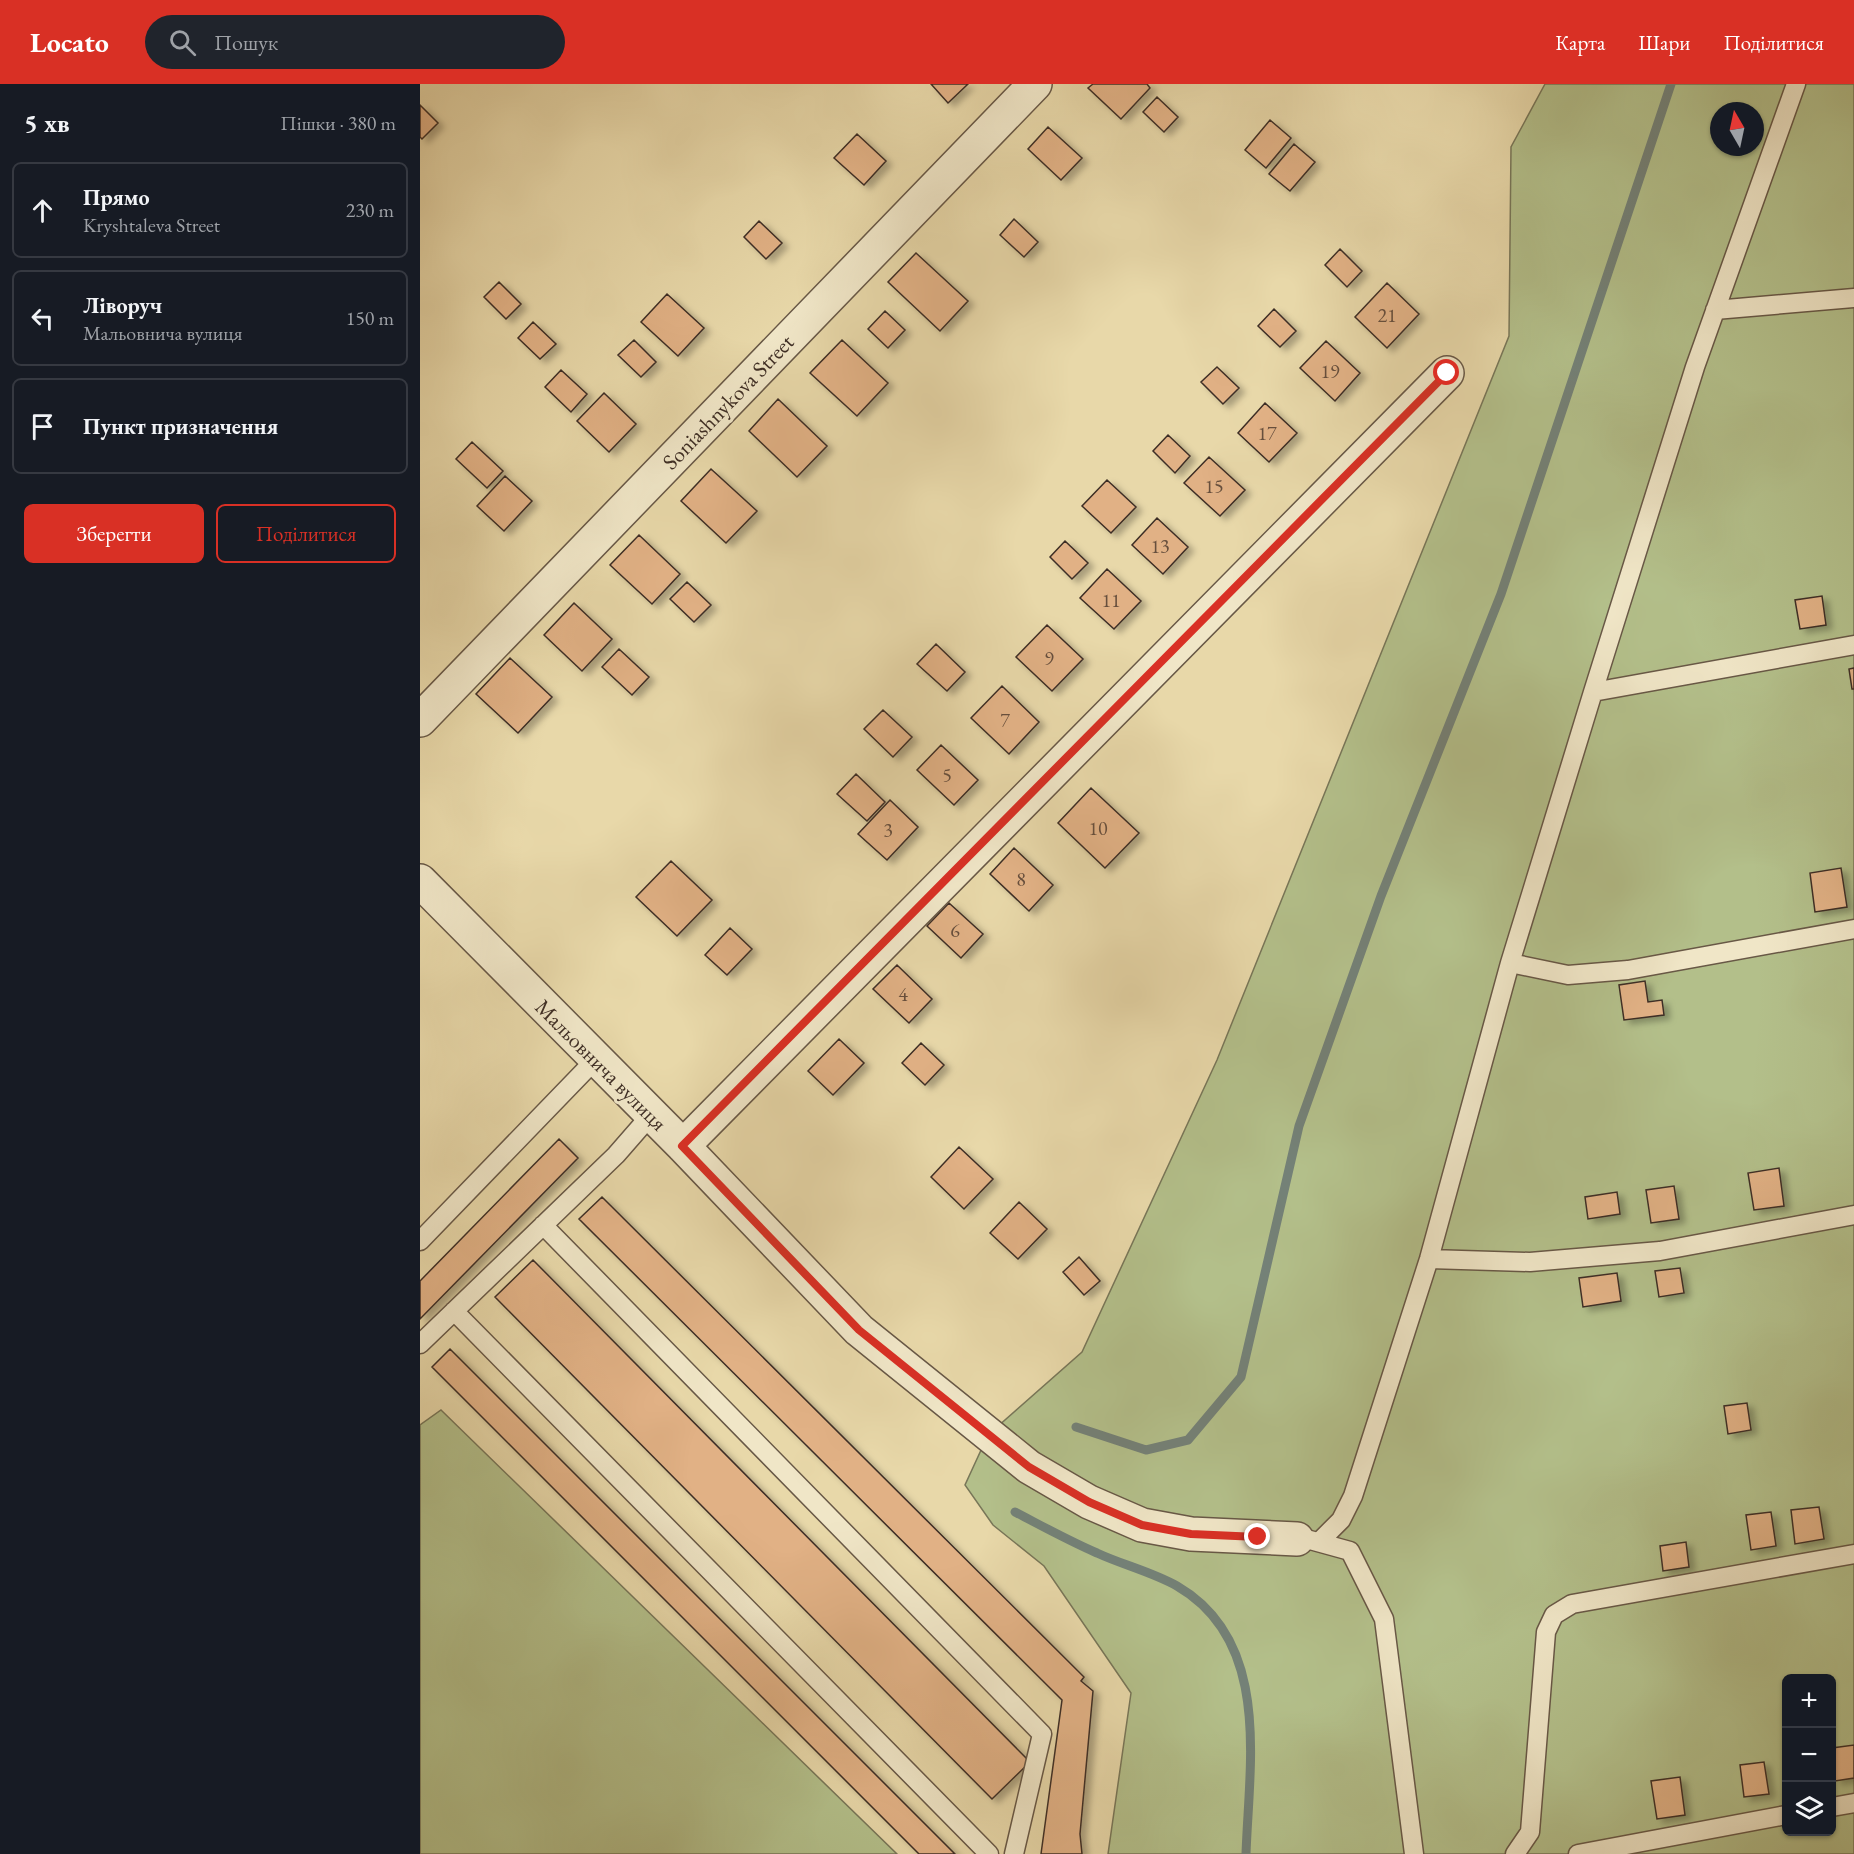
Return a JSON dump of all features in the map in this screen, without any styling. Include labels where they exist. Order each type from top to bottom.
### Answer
[{"type":"street","name":"Soniashnykova Street","points":[[420,720],[1035,84]]},
{"type":"street","points":[[682,1146],[1447,373]]},
{"type":"street","name":"Мальовнича вулиця","points":[[420,880],[859,1330],[1029,1467],[1089,1502],[1142,1525],[1191,1534],[1309,1540]]},
{"type":"lane","points":[[1309,1540],[1341,1520],[1353,1496],[1429,1259],[1510,963],[1593,692],[1715,310],[1796,84]]},
{"type":"lane","points":[[1715,310],[1854,298]]},
{"type":"lane","points":[[1593,692],[1854,645]]},
{"type":"lane","points":[[1510,963],[1568,975],[1628,970],[1854,929]]},
{"type":"lane","points":[[420,1241],[595,1060]]},
{"type":"lane","points":[[420,1344],[616,1155],[650,1116]]},
{"type":"lane","points":[[1429,1259],[1530,1262],[1660,1251],[1854,1215]]},
{"type":"lane","points":[[543,1225],[1042,1734],[1014,1854]]},
{"type":"lane","points":[[454,1311],[989,1854]]},
{"type":"lane","points":[[1309,1540],[1350,1551],[1384,1619],[1414,1854]]},
{"type":"lane","points":[[1515,1854],[1530,1832],[1546,1632],[1554,1615],[1572,1604],[1854,1554]]},
{"type":"lane","points":[[1836,1806],[1854,1803]]},
{"type":"lane","points":[[1578,1854],[1782,1816]]},
{"type":"green space","points":[[1545,84],[1854,84],[1854,1854],[1108,1854],[1131,1693],[1044,1566],[993,1525],[965,1485],[988,1435],[1082,1352],[1217,1060],[1509,336],[1511,147]]},
{"type":"green space","points":[[441,1410],[897,1854],[420,1854],[420,1425]]},
{"type":"building","points":[[931,84],[968,84],[948,103]]},
{"type":"building","points":[[1093,84],[1147,84],[1150,88],[1121,119],[1088,88]]},
{"type":"building","points":[[1157,97],[1178,117],[1164,132],[1143,112]]},
{"type":"building","points":[[420,105],[438,123],[422,139],[420,137]]},
{"type":"building","points":[[1270,120],[1291,138],[1266,168],[1245,150]]},
{"type":"building","points":[[1048,127],[1082,158],[1061,180],[1028,149]]},
{"type":"building","points":[[857,134],[886,161],[864,185],[834,158]]},
{"type":"building","points":[[1294,144],[1315,162],[1290,191],[1269,174]]},
{"type":"building","points":[[1014,219],[1038,242],[1024,257],[1000,235]]},
{"type":"building","points":[[759,221],[782,243],[766,259],[744,237]]},
{"type":"building","points":[[1340,249],[1362,271],[1347,287],[1325,265]]},
{"type":"building","points":[[916,253],[968,301],[940,331],[888,282]]},
{"type":"building","points":[[499,282],[521,304],[506,319],[484,297]]},
{"type":"building","points":[[1387,283],[1419,314],[1387,348],[1355,317]]},
{"type":"building","points":[[667,294],[704,328],[678,356],[641,322]]},
{"type":"building","points":[[1274,309],[1296,331],[1280,347],[1258,326]]},
{"type":"building","points":[[885,311],[905,330],[888,348],[868,329]]},
{"type":"building","points":[[533,322],[556,344],[540,359],[518,338]]},
{"type":"building","points":[[634,340],[656,362],[641,377],[618,355]]},
{"type":"building","points":[[842,340],[888,383],[857,416],[810,373]]},
{"type":"building","points":[[1326,341],[1360,373],[1335,401],[1300,368]]},
{"type":"building","points":[[1217,367],[1239,388],[1223,404],[1201,382]]},
{"type":"building","points":[[561,370],[587,394],[571,412],[545,387]]},
{"type":"building","points":[[604,393],[636,424],[609,452],[577,421]]},
{"type":"building","points":[[778,399],[827,446],[797,477],[749,431]]},
{"type":"building","points":[[1265,403],[1297,433],[1269,462],[1238,433]]},
{"type":"building","points":[[1168,435],[1190,456],[1175,473],[1153,451]]},
{"type":"building","points":[[472,442],[503,471],[487,488],[456,459]]},
{"type":"building","points":[[1209,457],[1245,490],[1220,516],[1184,483]]},
{"type":"building","points":[[711,469],[757,511],[726,543],[681,501]]},
{"type":"building","points":[[505,476],[532,501],[504,531],[477,506]]},
{"type":"building","points":[[1107,480],[1136,507],[1111,533],[1082,506]]},
{"type":"building","points":[[1157,518],[1188,547],[1163,574],[1132,545]]},
{"type":"building","points":[[639,535],[680,574],[652,604],[610,565]]},
{"type":"building","points":[[1065,541],[1088,563],[1072,579],[1050,557]]},
{"type":"building","points":[[1107,569],[1141,601],[1114,629],[1080,598]]},
{"type":"building","points":[[687,582],[711,605],[694,622],[670,599]]},
{"type":"building","points":[[1822,596],[1826,625],[1800,629],[1795,600]]},
{"type":"building","points":[[574,603],[612,639],[582,671],[544,635]]},
{"type":"building","points":[[1047,625],[1083,659],[1052,691],[1016,657]]},
{"type":"building","points":[[936,644],[965,672],[947,691],[917,664]]},
{"type":"building","points":[[619,649],[649,677],[632,695],[602,667]]},
{"type":"building","points":[[510,658],[552,697],[518,733],[476,694]]},
{"type":"building","points":[[1854,668],[1854,689],[1852,689],[1849,669]]},
{"type":"building","points":[[1002,686],[1039,722],[1009,754],[971,718]]},
{"type":"building","points":[[883,710],[912,737],[893,757],[864,729]]},
{"type":"building","points":[[941,745],[978,780],[954,805],[917,770]]},
{"type":"building","points":[[856,774],[885,802],[867,821],[837,794]]},
{"type":"building","points":[[1091,788],[1139,833],[1105,868],[1058,823]]},
{"type":"building","points":[[890,800],[918,827],[887,860],[858,834]]},
{"type":"building","points":[[1014,848],[1053,885],[1029,911],[990,874]]},
{"type":"building","points":[[671,861],[712,900],[677,936],[636,897]]},
{"type":"building","points":[[1841,868],[1847,907],[1815,912],[1810,873]]},
{"type":"building","points":[[949,903],[983,934],[961,958],[927,926]]},
{"type":"building","points":[[730,928],[752,949],[727,975],[705,955]]},
{"type":"building","points":[[897,965],[932,999],[909,1023],[873,989]]},
{"type":"building","points":[[1645,981],[1648,1002],[1662,1000],[1664,1015],[1624,1020],[1619,985]]},
{"type":"building","points":[[839,1039],[864,1063],[833,1095],[808,1071]]},
{"type":"building","points":[[921,1043],[944,1065],[925,1085],[902,1063]]},
{"type":"building","points":[[559,1139],[578,1158],[420,1319],[420,1281]]},
{"type":"building","points":[[959,1147],[993,1179],[964,1209],[931,1177]]},
{"type":"building","points":[[1779,1168],[1784,1206],[1754,1210],[1748,1173]]},
{"type":"building","points":[[1674,1186],[1679,1219],[1651,1223],[1646,1190]]},
{"type":"building","points":[[1617,1192],[1620,1214],[1588,1219],[1585,1197]]},
{"type":"building","points":[[602,1197],[1084,1677],[1081,1681],[1093,1691],[1080,1834],[1082,1854],[1041,1854],[1062,1700],[579,1219]]},
{"type":"building","points":[[1019,1202],[1047,1229],[1018,1259],[990,1233]]},
{"type":"building","points":[[1079,1257],[1100,1281],[1084,1295],[1063,1272]]},
{"type":"building","points":[[533,1260],[1030,1762],[992,1799],[495,1297]]},
{"type":"building","points":[[1680,1268],[1684,1293],[1659,1297],[1655,1271]]},
{"type":"building","points":[[1617,1273],[1621,1301],[1583,1307],[1579,1278]]},
{"type":"building","points":[[450,1349],[955,1854],[919,1854],[432,1367]]},
{"type":"building","points":[[1747,1403],[1751,1430],[1728,1434],[1724,1406]]},
{"type":"building","points":[[1819,1507],[1824,1539],[1795,1544],[1791,1510]]},
{"type":"building","points":[[1771,1512],[1776,1546],[1751,1550],[1746,1515]]},
{"type":"building","points":[[1686,1542],[1689,1567],[1663,1571],[1660,1546]]},
{"type":"building","points":[[1854,1745],[1854,1778],[1836,1781],[1836,1747]]},
{"type":"building","points":[[1764,1762],[1769,1794],[1744,1797],[1740,1765]]},
{"type":"building","points":[[1680,1777],[1685,1815],[1657,1819],[1651,1781]]},
{"type":"waterway","points":[[1076,1427],[1146,1450],[1188,1440],[1241,1377],[1299,1126],[1381,896],[1501,594],[1671,84]]},
{"type":"waterway","points":[[1015,1512],[1087,1548],[1177,1586],[1207,1610],[1228,1638],[1241,1671],[1248,1707],[1251,1744],[1246,1854]]},
{"type":"route","points":[[1258,1537],[1191,1534],[1142,1525],[1089,1502],[1029,1467],[859,1330],[682,1146],[1447,373]]}]
